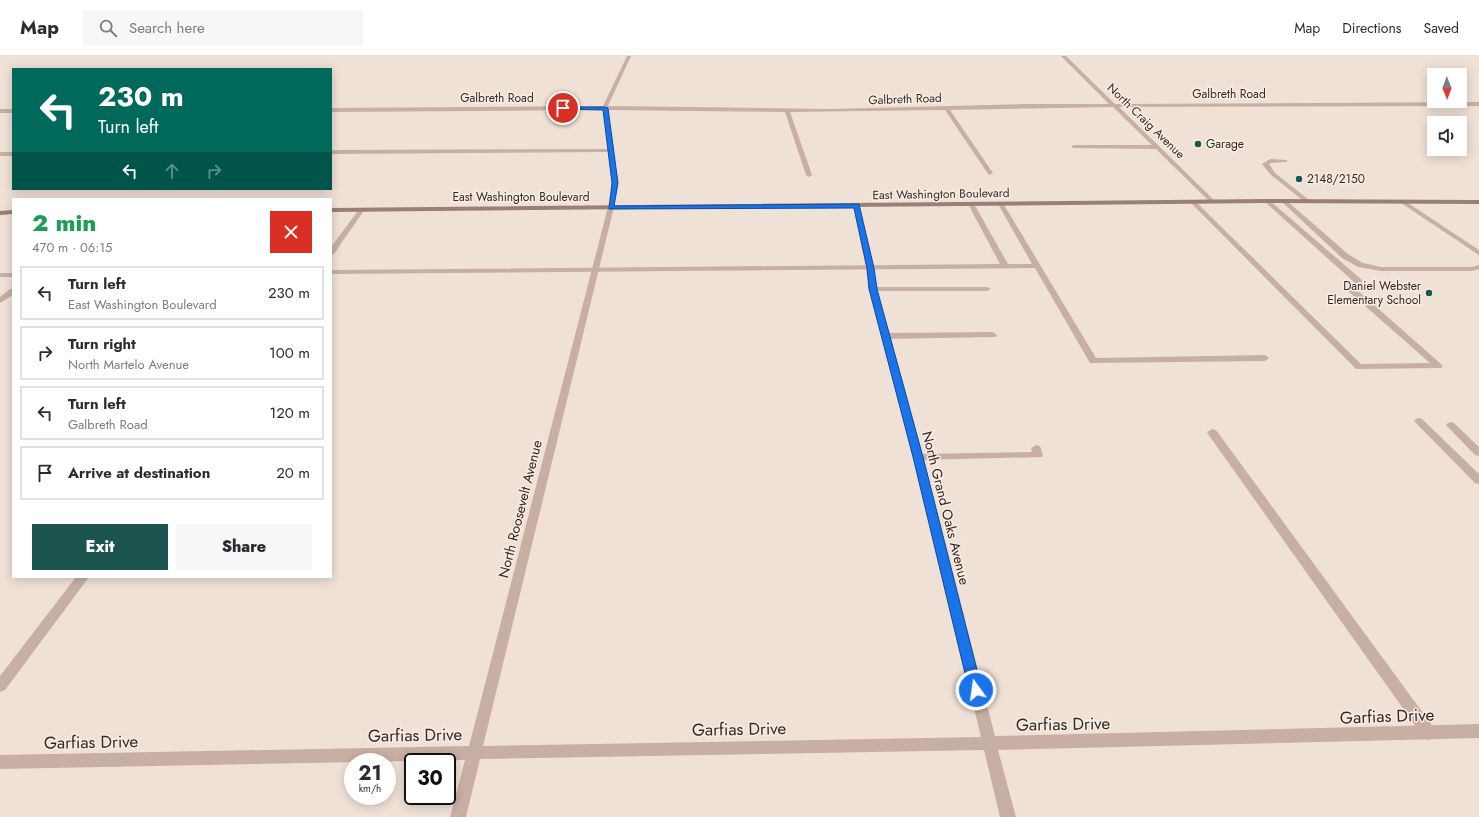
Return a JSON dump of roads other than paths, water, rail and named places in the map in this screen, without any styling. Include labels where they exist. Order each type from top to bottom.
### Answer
[{"type":"main road","name":"East Washington Boulevard","points":[[332,210],[1267,201],[1479,202]]},
{"type":"main road","points":[[0,212],[12,212]]},
{"type":"street","points":[[605,108],[629,56]]},
{"type":"street","name":"North Craig Avenue","points":[[1063,56],[1213,202]]},
{"type":"street","name":"Galbreth Road","points":[[332,110],[605,108],[880,111],[1024,106],[1479,104]]},
{"type":"street","name":"North Roosevelt Avenue","points":[[458,817],[611,208],[615,183],[605,108]]},
{"type":"street","points":[[946,109],[990,173]]},
{"type":"street","points":[[0,111],[12,111]]},
{"type":"street","points":[[787,111],[809,176]]},
{"type":"street","points":[[1074,147],[1157,147]]},
{"type":"street","points":[[332,152],[610,150]]},
{"type":"street","points":[[0,154],[12,154]]},
{"type":"street","points":[[1286,160],[1270,161],[1265,164],[1273,174],[1307,202]]},
{"type":"street","points":[[1192,202],[1359,367],[1438,366],[1351,289],[1359,282],[1267,201]]},
{"type":"street","points":[[1284,202],[1345,256],[1360,265],[1381,269],[1472,269],[1479,267]]},
{"type":"street","points":[[1403,202],[1479,253]]},
{"type":"street","points":[[971,204],[1005,266]]},
{"type":"street","points":[[1001,204],[1093,361],[1265,358]]},
{"type":"street","name":"North Grand Oaks Avenue","points":[[856,206],[870,268],[873,289],[918,457],[1008,817]]},
{"type":"street","points":[[332,251],[362,209]]},
{"type":"street","points":[[332,272],[1037,266]]},
{"type":"street","points":[[0,275],[12,275]]},
{"type":"street","points":[[873,289],[987,289]]},
{"type":"street","points":[[0,301],[12,292]]},
{"type":"street","points":[[886,336],[993,335]]},
{"type":"street","points":[[1419,421],[1479,480]]},
{"type":"street","points":[[1451,425],[1479,453]]},
{"type":"street","points":[[1212,432],[1429,733]]},
{"type":"street","points":[[918,457],[1038,455],[1036,448]]},
{"type":"street","points":[[0,686],[82,578]]},
{"type":"street","name":"Garfias Drive","points":[[0,762],[475,752],[989,744],[1479,731]]},
{"type":"place","name":"Garage","points":[[1198,144]]},
{"type":"place","name":"2148/2150","points":[[1299,179]]},
{"type":"place","name":"Daniel Webster Elementary School","points":[[1429,293]]}]
